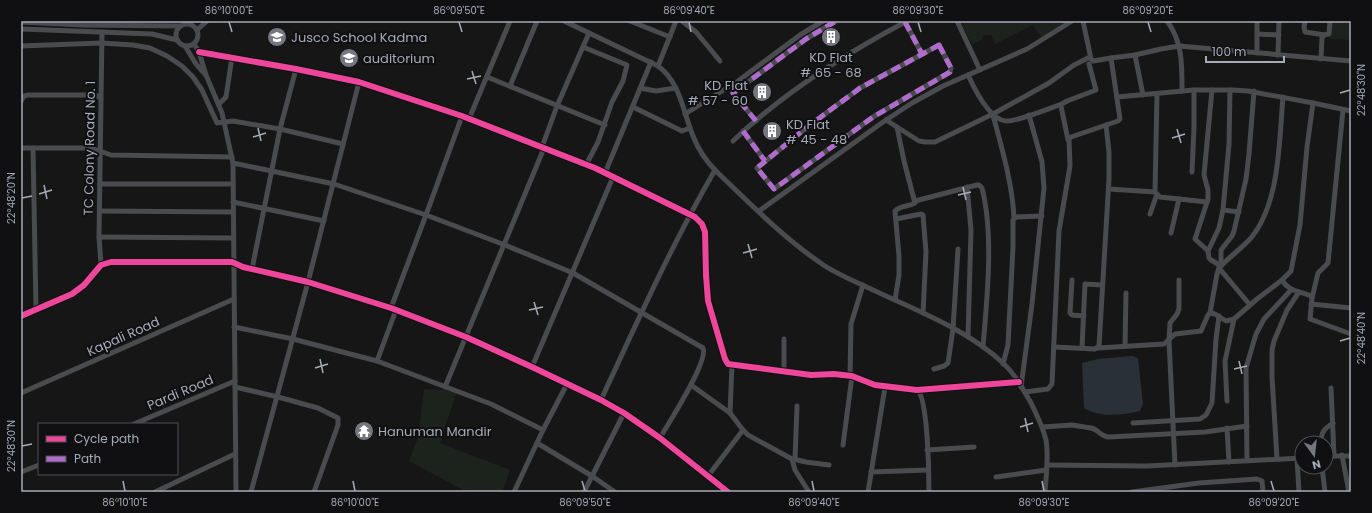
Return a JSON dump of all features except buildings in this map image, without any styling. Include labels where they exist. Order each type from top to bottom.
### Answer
[{"type":"street","points":[[180,26],[177,30],[177,40],[180,44],[190,46],[198,40],[198,30],[207,21]]},
{"type":"street","points":[[469,119],[510,21]]},
{"type":"street","points":[[510,86],[537,21]]},
{"type":"street","points":[[564,21],[651,62],[666,72],[676,88],[690,128],[707,162],[803,250],[826,266],[953,328],[983,347],[1003,364],[1020,384],[1043,427],[1047,454],[1045,492]]},
{"type":"street","points":[[630,21],[670,37]]},
{"type":"street","points":[[658,66],[676,21]]},
{"type":"street","points":[[682,21],[696,32],[720,61]]},
{"type":"street","points":[[685,114],[738,81],[800,35],[823,21]]},
{"type":"street","points":[[756,121],[734,93],[800,44],[836,21]]},
{"type":"street","points":[[957,21],[980,70]]},
{"type":"street","points":[[759,211],[886,120],[943,86],[1027,49],[1072,21]]},
{"type":"street","points":[[1083,21],[1090,58],[1093,61],[1135,55],[1179,46],[1351,61]]},
{"type":"street","points":[[1167,21],[1172,27],[1179,46],[1182,62],[1182,91]]},
{"type":"street","points":[[1257,21],[1257,53]]},
{"type":"street","points":[[1278,55],[1279,21]]},
{"type":"street","points":[[1305,21],[1304,29],[1306,32],[1325,35]]},
{"type":"street","points":[[1321,59],[1322,37],[1329,34],[1330,21]]},
{"type":"street","points":[[21,22],[180,26],[190,22],[198,30]]},
{"type":"street","points":[[733,141],[743,131],[799,86],[906,22],[922,54]]},
{"type":"street","points":[[21,28],[152,34],[177,40]]},
{"type":"street","name":"TC Colony Road No. 1","points":[[101,265],[99,237],[102,32]]},
{"type":"street","points":[[446,386],[543,148],[557,106],[589,33]]},
{"type":"street","points":[[1257,34],[1279,35]]},
{"type":"street","points":[[21,46],[101,43],[133,45],[150,48],[167,56],[182,66],[193,77],[209,104],[215,122],[219,124],[233,121],[280,129],[343,144]]},
{"type":"street","points":[[194,44],[200,52],[206,75],[225,122],[232,160],[236,492]]},
{"type":"street","points":[[939,45],[951,68],[950,72],[873,117],[774,189],[758,168],[765,161],[812,123],[860,88],[939,45]]},
{"type":"street","points":[[185,46],[196,64],[206,75]]},
{"type":"street","points":[[583,47],[627,65],[623,81],[612,102],[605,125],[586,165]]},
{"type":"street","points":[[200,52],[359,82],[462,116],[613,176],[699,219],[704,228],[708,301],[725,359],[728,364],[811,375],[834,374],[851,376],[875,385],[917,390],[1020,384]]},
{"type":"street","points":[[1135,55],[1143,95]]},
{"type":"street","points":[[219,104],[226,97],[232,57]]},
{"type":"street","points":[[886,120],[919,141],[935,142],[993,114],[1049,83],[1074,65],[1090,58]]},
{"type":"street","points":[[1068,141],[1071,137],[1120,119],[1111,58]]},
{"type":"street","points":[[606,173],[651,62]]},
{"type":"street","points":[[968,75],[978,96],[993,114],[1002,120],[1007,121],[1060,105],[1096,90],[1089,64]]},
{"type":"street","points":[[252,269],[280,129],[296,69]]},
{"type":"street","points":[[487,77],[605,125]]},
{"type":"street","points":[[251,492],[278,397],[359,82]]},
{"type":"street","points":[[640,88],[656,91],[676,88]]},
{"type":"street","points":[[1192,172],[1194,90]]},
{"type":"street","points":[[1117,97],[1194,90],[1254,91],[1351,111]]},
{"type":"street","points":[[1208,251],[1195,239],[1207,202],[1208,190],[1204,175],[1212,90]]},
{"type":"street","points":[[1230,90],[1229,144],[1223,210],[1219,228],[1208,251],[1209,258],[1220,267],[1250,305]]},
{"type":"street","points":[[1054,347],[1095,349],[1158,345],[1169,341],[1172,335],[1201,330],[1210,313],[1217,274],[1220,267],[1221,250],[1232,236],[1239,212],[1246,179],[1254,91]]},
{"type":"street","points":[[1150,214],[1156,193],[1157,94]]},
{"type":"street","points":[[21,101],[24,96],[28,95],[91,95],[101,98]]},
{"type":"street","points":[[1220,267],[1250,239],[1257,229],[1270,200],[1276,179],[1283,98]]},
{"type":"street","points":[[1210,313],[1213,313],[1226,320],[1234,319],[1291,271],[1296,252],[1313,103]]},
{"type":"street","points":[[1025,392],[1048,389],[1052,384],[1060,231],[1070,166],[1068,141],[1062,107],[1060,105]]},
{"type":"street","points":[[632,107],[682,131],[690,128]]},
{"type":"street","points":[[1343,110],[1328,263],[1318,273],[1312,298],[1310,319],[1351,334]]},
{"type":"street","points":[[993,114],[1009,172],[1013,197],[1014,217],[1008,345],[1003,364]]},
{"type":"street","points":[[1020,384],[1042,216],[1044,188],[1042,162],[1029,115]]},
{"type":"street","points":[[377,361],[426,215],[462,116]]},
{"type":"street","points":[[1098,348],[1109,189],[1109,152],[1106,125]]},
{"type":"street","points":[[897,127],[904,161],[915,201]]},
{"type":"street","points":[[743,131],[765,161]]},
{"type":"street","points":[[21,148],[91,148],[111,156],[232,160],[272,171],[334,184],[426,215],[504,244],[573,273],[703,348],[704,354],[691,386],[660,438]]},
{"type":"street","points":[[33,148],[36,309]]},
{"type":"street","points":[[601,400],[690,214],[715,170]]},
{"type":"street","points":[[532,367],[613,176]]},
{"type":"street","points":[[100,184],[233,184]]},
{"type":"street","points":[[895,300],[899,256],[896,209],[914,204],[915,201],[979,185],[982,188],[988,225],[987,292],[983,347]]},
{"type":"street","points":[[967,187],[971,230],[968,337]]},
{"type":"street","points":[[1109,189],[1156,193],[1160,197],[1207,202]]},
{"type":"street","points":[[1171,233],[1179,199]]},
{"type":"street","points":[[233,202],[324,221]]},
{"type":"street","points":[[1223,210],[1239,212]]},
{"type":"street","points":[[100,211],[233,212]]},
{"type":"street","points":[[896,219],[921,214],[923,215],[926,252],[923,313]]},
{"type":"street","points":[[1014,217],[1042,216]]},
{"type":"street","points":[[99,237],[233,238]]},
{"type":"street","points":[[934,369],[948,363],[953,328],[958,249]]},
{"type":"street","points":[[21,316],[79,290],[101,265],[111,262],[230,262],[239,266],[308,282],[394,309],[466,337],[532,367],[601,400],[624,413],[660,438],[728,492]]},
{"type":"street","points":[[1072,280],[1070,313],[1072,315],[1084,316]]},
{"type":"street","points":[[1175,465],[1169,341],[1170,323],[1179,309],[1179,280]]},
{"type":"street","points":[[1282,280],[1291,290],[1309,294],[1312,298]]},
{"type":"street","points":[[1082,348],[1085,284],[1102,285]]},
{"type":"street","points":[[843,445],[851,376],[851,324],[863,285]]},
{"type":"street","points":[[1247,461],[1246,368],[1256,334],[1267,315],[1291,290]]},
{"type":"street","points":[[1277,459],[1272,350],[1287,310],[1299,292]]},
{"type":"street","points":[[1125,346],[1126,293]]},
{"type":"street","name":"Kapali Road","points":[[21,393],[234,299]]},
{"type":"street","points":[[1312,304],[1351,308]]},
{"type":"street","points":[[1133,423],[1203,418],[1212,406],[1216,339],[1219,316]]},
{"type":"street","points":[[1226,401],[1225,362],[1234,319]]},
{"type":"street","points":[[234,327],[293,339],[377,361],[491,404],[543,430]]},
{"type":"street","points":[[784,339],[784,371]]},
{"type":"street","points":[[730,413],[732,365]]},
{"type":"street","name":"Pardi Road","points":[[136,423],[235,381]]},
{"type":"street","points":[[514,492],[543,430],[567,384]]},
{"type":"street","points":[[691,386],[730,413],[742,430],[748,435],[793,459],[829,465]]},
{"type":"street","points":[[235,387],[318,408],[338,418],[338,425],[314,492]]},
{"type":"street","points":[[868,492],[885,387]]},
{"type":"street","points":[[1331,388],[1333,435]]},
{"type":"street","points":[[917,390],[920,392],[922,398],[929,492]]},
{"type":"street","points":[[797,406],[793,459],[795,470],[808,492]]},
{"type":"street","points":[[584,492],[624,413]]},
{"type":"street","points":[[1322,435],[1323,430],[1333,423]]},
{"type":"street","points":[[1043,427],[1072,425],[1094,428],[1105,437],[1205,432],[1246,426]]},
{"type":"street","points":[[1227,428],[1229,462]]},
{"type":"street","points":[[708,476],[742,430]]},
{"type":"street","points":[[537,443],[592,476],[615,492]]},
{"type":"street","points":[[927,450],[974,447]]},
{"type":"street","points":[[155,492],[235,454]]},
{"type":"street","points":[[1342,455],[1349,492]]},
{"type":"street","points":[[1334,456],[1351,456]]},
{"type":"street","points":[[996,477],[1047,467],[1147,466],[1294,458]]},
{"type":"street","points":[[21,472],[38,464]]},
{"type":"street","points":[[871,472],[928,470]]},
{"type":"street","points":[[1299,492],[1300,475]]},
{"type":"street","points":[[1323,475],[1324,492]]},
{"type":"street","points":[[1132,492],[1199,483],[1257,479],[1262,481],[1263,492]]},
{"type":"shaded area","points":[[960,21],[1068,21],[1042,38],[1033,25],[995,44],[991,35],[983,35],[983,39],[972,44]]},
{"type":"shaded area","points":[[1331,21],[1351,21],[1351,40],[1330,39]]},
{"type":"shaded area","points":[[1132,356],[1138,358],[1143,404],[1140,411],[1112,415],[1097,413],[1084,408],[1082,363],[1098,359]]},
{"type":"shaded area","points":[[424,389],[457,391],[440,443],[510,470],[502,492],[467,492],[409,461],[418,438]]},
{"type":"marked path","points":[[756,121],[733,93],[806,39],[836,21]]},
{"type":"marked path","points":[[905,22],[922,54]]},
{"type":"marked path","points":[[939,45],[951,68],[950,72],[873,117],[774,189],[757,168],[806,128],[860,88],[939,45]]},
{"type":"marked path","points":[[743,131],[765,161]]},
{"type":"cycle path","points":[[199,52],[359,82],[462,116],[595,168],[695,217],[702,224],[705,232],[708,301],[725,359],[728,364],[811,375],[834,374],[852,376],[875,385],[917,390],[1019,382]]},
{"type":"cycle path","points":[[21,316],[72,294],[84,285],[101,265],[111,262],[232,262],[243,267],[308,282],[391,308],[466,337],[532,367],[601,400],[624,413],[660,438],[728,492]]},
{"type":"place","name":"Jusco School Kadma","points":[[277,37]]},
{"type":"place","name":"KD Flat # 65 - 68","points":[[831,37]]},
{"type":"place","name":"auditorium","points":[[349,58]]},
{"type":"place","name":"KD Flat # 57 - 60","points":[[762,92]]},
{"type":"place","name":"KD Flat # 45 - 48","points":[[772,131]]},
{"type":"place","name":"Hanuman Mandir","points":[[364,431]]}]
